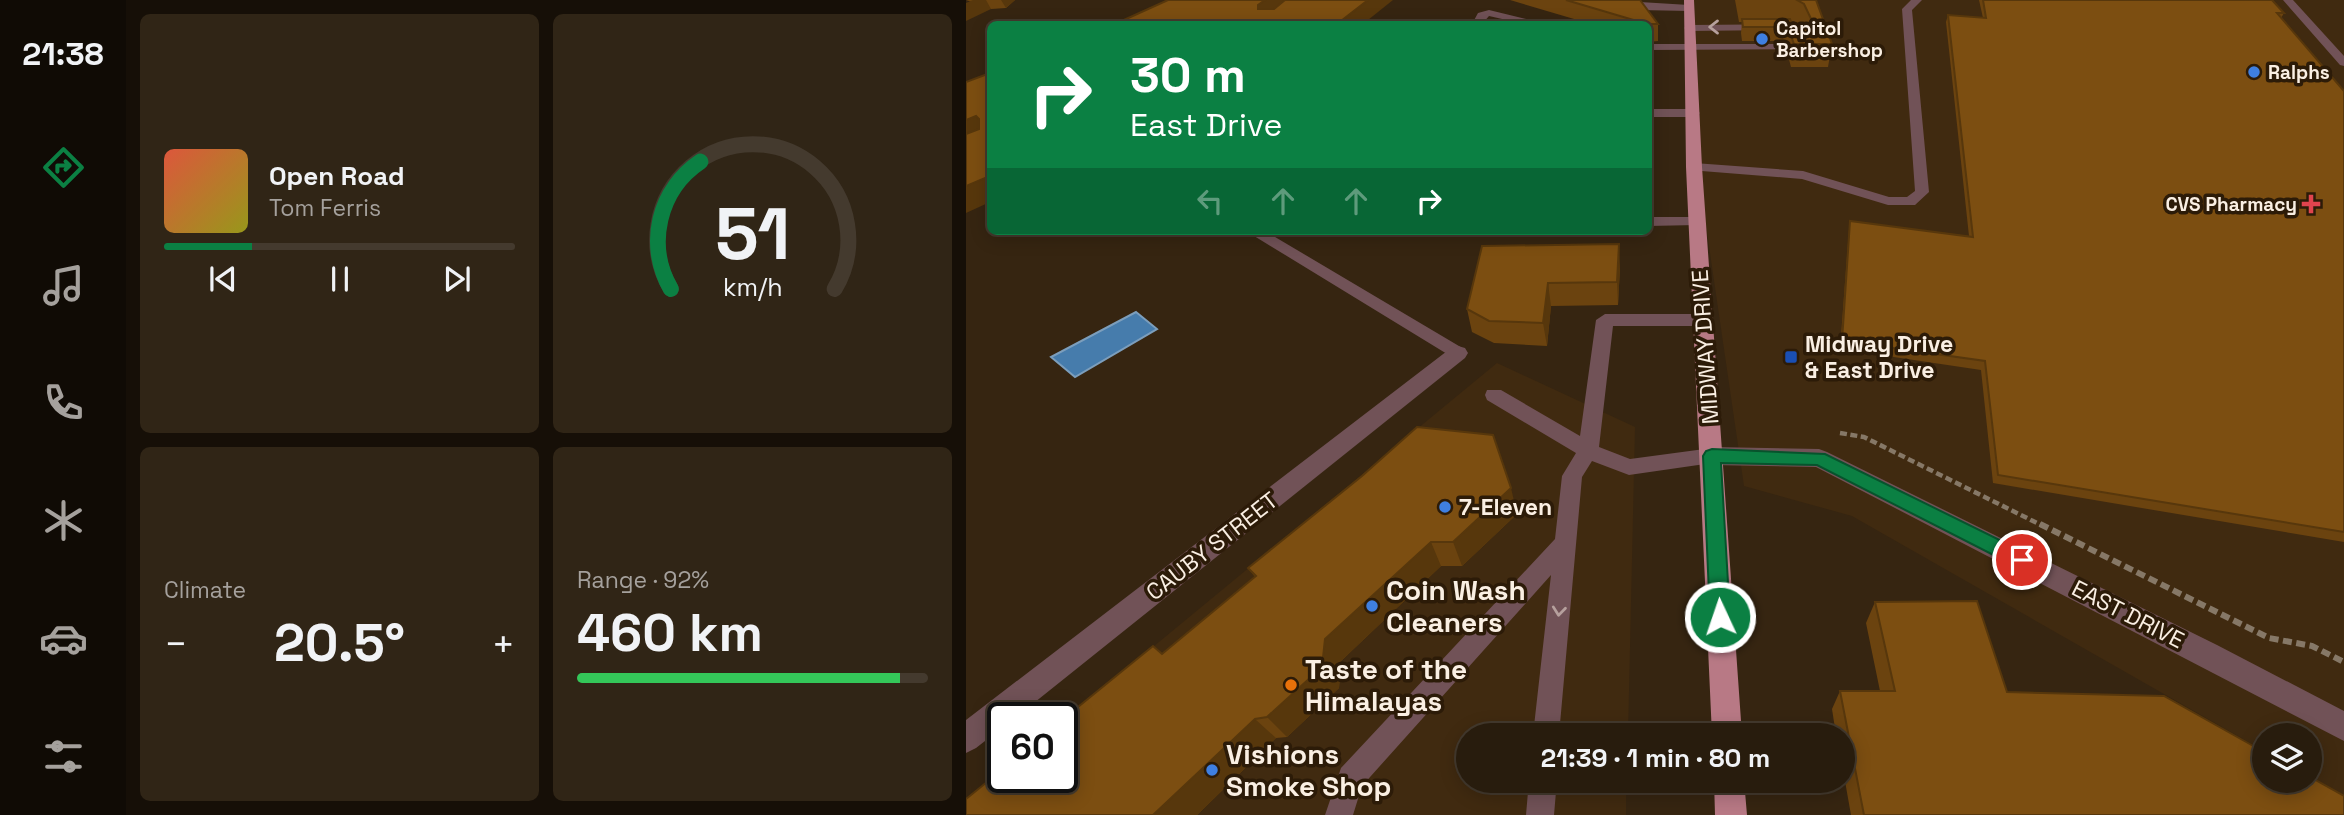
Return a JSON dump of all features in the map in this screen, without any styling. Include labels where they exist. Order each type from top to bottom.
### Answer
[{"type":"main road","name":"MIDWAY DRIVE","points":[[1689,4],[1694,167],[1726,723]]},
{"type":"main road","points":[[1730,793],[1731,815]]},
{"type":"street","name":"CAUBY STREET","points":[[966,738],[1458,353]]},
{"type":"street","name":"EAST DRIVE","points":[[1712,456],[1819,458],[2207,654],[2344,727]]},
{"type":"lane","points":[[1612,0],[1639,7],[1689,4]]},
{"type":"lane","points":[[1694,167],[1803,175],[1888,201],[1910,202],[1922,192],[1907,9],[1917,0]]},
{"type":"lane","points":[[2288,0],[2344,62]]},
{"type":"lane","points":[[1479,21],[1482,15],[1489,13],[1522,21]]},
{"type":"lane","points":[[1652,47],[1802,47],[1794,27],[1689,28]]},
{"type":"lane","points":[[1652,113],[1694,113]]},
{"type":"lane","points":[[1652,222],[1698,221]]},
{"type":"lane","points":[[1261,235],[1458,353]]},
{"type":"lane","points":[[1547,723],[1572,476],[1588,451],[1605,320],[1703,320]]},
{"type":"lane","points":[[1494,395],[1588,451],[1629,467],[1712,456]]},
{"type":"lane","points":[[1339,815],[1350,778],[1566,543]]},
{"type":"lane","points":[[1540,815],[1542,793]]},
{"type":"path","points":[[1837,432],[1864,437],[2269,638],[2312,646],[2344,662]]},
{"type":"shaded area","points":[[1694,0],[2344,0],[2344,796],[2322,784],[2322,723],[2252,723],[2252,744],[1852,516],[1744,486],[1704,212]]},
{"type":"shaded area","points":[[1497,363],[1635,427],[1628,723],[1456,723],[1456,793],[1626,793],[1626,815],[966,815],[987,793],[1078,793],[1078,709]]},
{"type":"water","points":[[1136,312],[1157,329],[1075,377],[1051,357]]},
{"type":"building","points":[[1168,0],[1265,0],[1258,5],[1258,9],[1274,9],[1285,0],[1368,0],[1341,21],[1122,21]]},
{"type":"building","points":[[1566,0],[1640,0],[1658,24],[1652,24],[1652,21],[1637,21]]},
{"type":"building","points":[[1797,0],[1816,0],[1832,44],[1794,44],[1789,30],[1809,29],[1814,25],[1804,4]]},
{"type":"building","points":[[1983,0],[2272,0],[2284,13],[2277,13],[2344,91],[2344,532],[1998,475],[1985,361],[1842,341],[1850,221],[1973,237],[1948,15],[1986,18]]},
{"type":"building","points":[[1742,19],[1790,19],[1793,27],[1743,27]]},
{"type":"building","points":[[987,74],[987,177],[966,186],[966,134],[979,129],[979,119],[976,116],[966,120],[966,82]]},
{"type":"building","points":[[1619,244],[1617,282],[1548,283],[1543,323],[1489,321],[1467,309],[1482,246]]},
{"type":"building","points":[[1417,427],[1493,435],[1511,488],[1453,542],[1431,542],[1325,639],[1322,667],[1267,717],[1255,719],[1153,815],[966,815],[966,799],[987,782],[987,793],[1078,793],[1078,707],[1153,646],[1162,654],[1256,576],[1248,568],[1362,476]]},
{"type":"building","points":[[1977,601],[2007,692],[2164,696],[2252,745],[2252,793],[2322,793],[2322,784],[2344,796],[2344,815],[1864,815],[1855,768],[1855,723],[1846,723],[1840,691],[1895,691],[1875,602]]},
{"type":"place","name":"Capitol Barbershop","points":[[1762,39]]},
{"type":"place","name":"Ralphs","points":[[2254,72]]},
{"type":"place","name":"CVS Pharmacy","points":[[2311,204]]},
{"type":"place","name":"Midway Drive & East Drive","points":[[1791,357]]},
{"type":"place","name":"7-Eleven","points":[[1445,507]]},
{"type":"place","name":"Coin Wash Cleaners","points":[[1372,606]]},
{"type":"place","name":"Taste of the Himalayas","points":[[1291,685]]},
{"type":"place","name":"Vishions Smoke Shop","points":[[1212,770]]},
{"type":"route","points":[[1720,617],[1712,456],[1819,458],[2022,560]]}]
